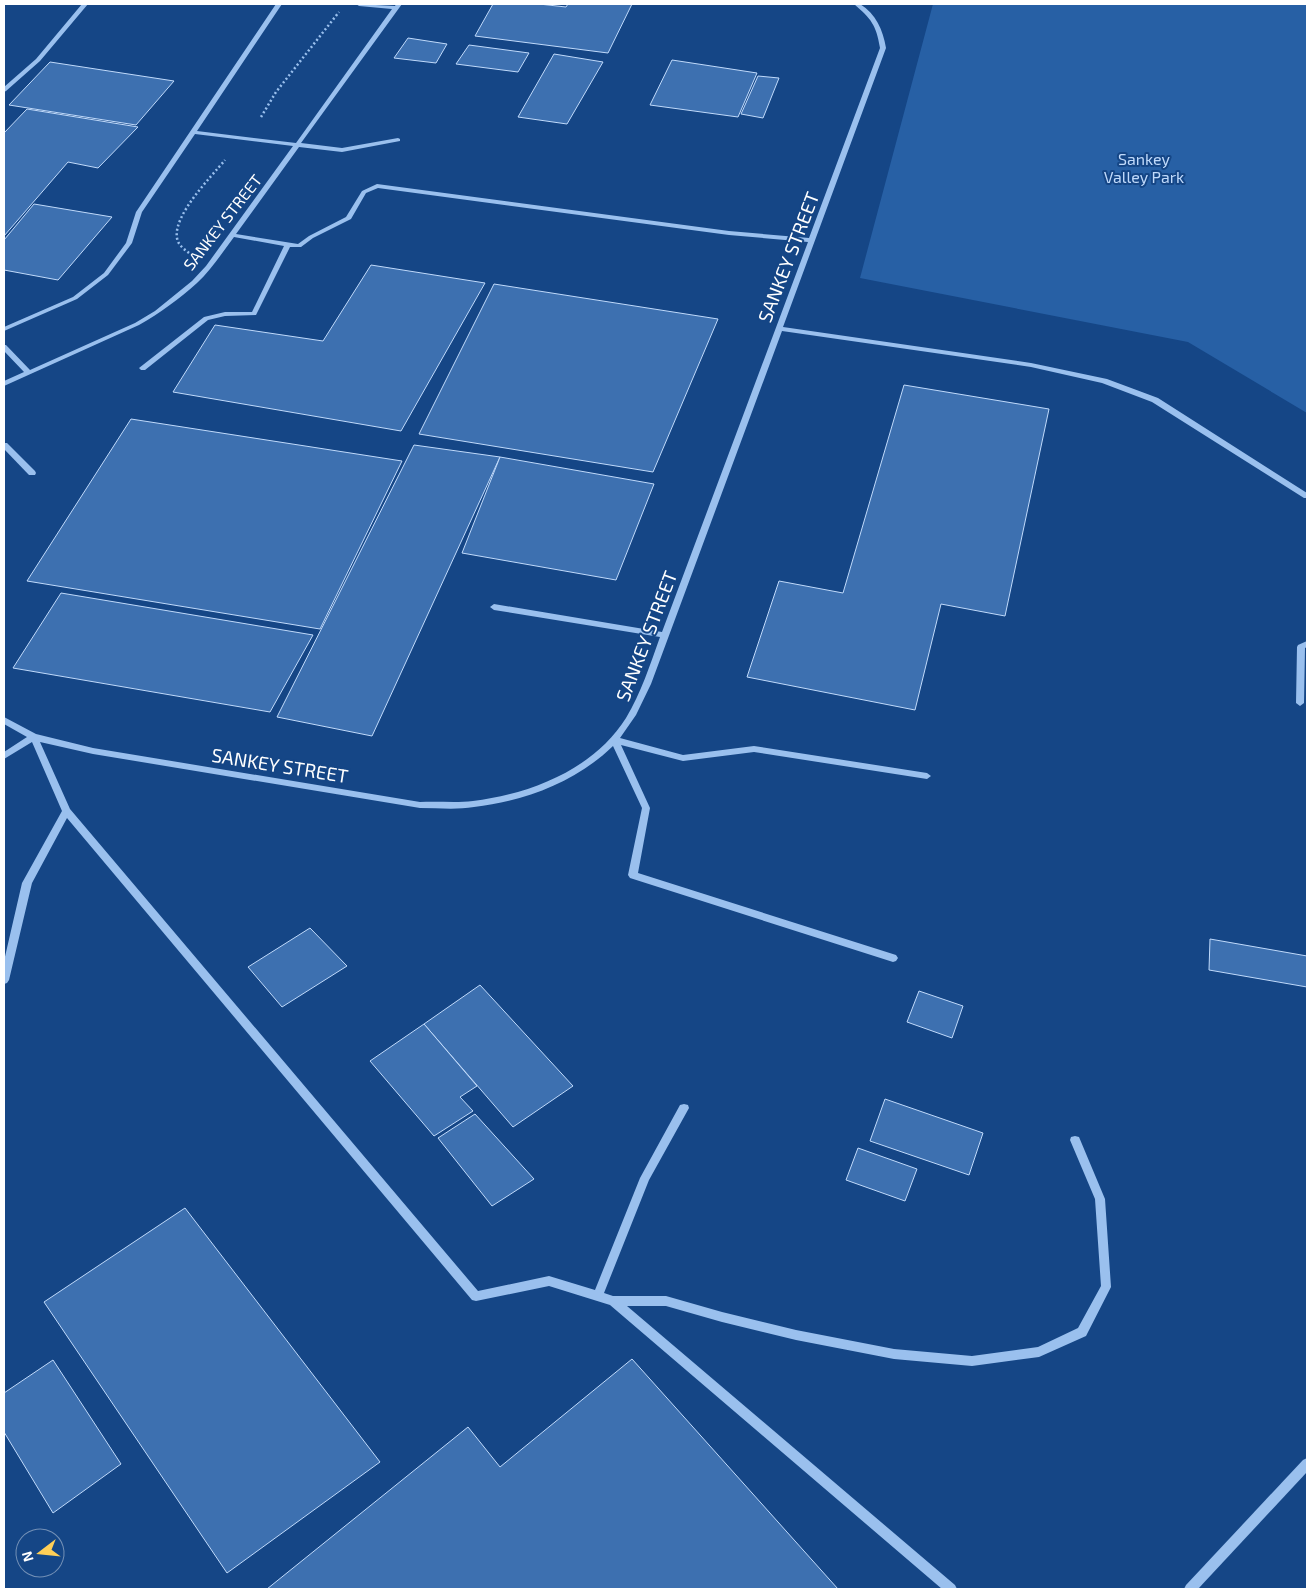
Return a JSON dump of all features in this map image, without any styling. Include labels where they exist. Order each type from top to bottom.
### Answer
[{"type":"street","points":[[4,90],[38,60],[85,4]]},
{"type":"street","points":[[4,329],[75,298],[106,274],[129,242],[139,212],[279,4]]},
{"type":"street","points":[[359,4],[398,6]]},
{"type":"street","name":"SANKEY STREET","points":[[4,720],[34,737],[93,751],[420,805],[473,804],[512,797],[554,782],[588,763],[614,740],[634,713],[647,684],[883,48],[881,32],[874,18],[857,4]]},
{"type":"street","name":"SANKEY STREET","points":[[4,384],[137,324],[175,298],[208,267],[398,6]]},
{"type":"street","points":[[193,132],[342,150],[398,140]]},
{"type":"street","points":[[232,235],[299,246],[311,237],[349,218],[364,192],[377,186],[728,233],[812,240]]},
{"type":"street","points":[[143,368],[206,318],[225,314],[254,314],[288,244]]},
{"type":"street","points":[[778,328],[1031,365],[1104,381],[1155,400],[1307,496]]},
{"type":"street","points":[[4,347],[29,373]]},
{"type":"street","points":[[4,445],[32,473]]},
{"type":"street","points":[[494,607],[664,635]]},
{"type":"street","points":[[1300,703],[1302,647],[1307,644]]},
{"type":"street","points":[[4,756],[34,737],[66,810],[476,1296],[549,1282],[613,1300],[666,1301],[796,1335],[894,1354],[972,1361],[1039,1352],[1082,1332],[1106,1287],[1100,1199],[1075,1140]]},
{"type":"street","points":[[614,740],[683,758],[754,749],[927,776]]},
{"type":"street","points":[[614,740],[646,808],[633,875],[893,958]]},
{"type":"street","points":[[4,980],[27,883],[66,810]]},
{"type":"street","points":[[598,1296],[645,1178],[684,1108]]},
{"type":"street","points":[[613,1300],[951,1589]]},
{"type":"street","points":[[1190,1589],[1307,1464]]},
{"type":"path","points":[[208,267],[180,245],[177,239],[178,224],[230,153],[253,128],[276,92],[340,11]]},
{"type":"green space","name":"Sankey Valley Park","points":[[933,4],[1307,4],[1307,413],[1188,342],[860,278]]},
{"type":"building","points":[[493,4],[539,4],[566,7],[568,4],[632,4],[608,53],[475,36]]},
{"type":"building","points":[[408,38],[447,44],[436,63],[394,58]]},
{"type":"building","points":[[469,45],[529,53],[518,72],[456,64]]},
{"type":"building","points":[[554,54],[603,62],[567,124],[518,117]]},
{"type":"building","points":[[672,60],[757,73],[738,117],[650,105]]},
{"type":"building","points":[[50,62],[174,81],[136,125],[9,105]]},
{"type":"building","points":[[758,76],[779,78],[763,118],[741,114]]},
{"type":"building","points":[[27,109],[138,127],[98,168],[68,162],[4,236],[4,133]]},
{"type":"building","points":[[34,204],[112,217],[58,280],[4,270],[4,240]]},
{"type":"building","points":[[371,265],[485,283],[401,431],[173,392],[215,325],[323,341]]},
{"type":"building","points":[[494,284],[718,319],[653,472],[419,434]]},
{"type":"building","points":[[904,385],[1049,409],[1005,616],[941,604],[915,710],[747,677],[779,581],[843,593]]},
{"type":"building","points":[[131,419],[402,461],[320,629],[27,581]]},
{"type":"building","points":[[414,445],[500,457],[372,736],[277,717]]},
{"type":"building","points":[[500,457],[654,484],[616,580],[462,553]]},
{"type":"building","points":[[61,593],[313,635],[270,712],[13,668]]},
{"type":"building","points":[[310,928],[347,966],[282,1007],[248,967]]},
{"type":"building","points":[[1210,939],[1307,956],[1307,987],[1209,970]]},
{"type":"building","points":[[480,985],[573,1086],[513,1127],[424,1024]]},
{"type":"building","points":[[919,991],[963,1006],[952,1038],[907,1022]]},
{"type":"building","points":[[424,1024],[477,1086],[460,1097],[473,1111],[434,1136],[370,1061]]},
{"type":"building","points":[[885,1099],[983,1133],[969,1175],[870,1141]]},
{"type":"building","points":[[475,1114],[534,1179],[492,1206],[438,1138]]},
{"type":"building","points":[[858,1148],[917,1169],[905,1201],[846,1180]]},
{"type":"building","points":[[185,1208],[380,1462],[227,1573],[44,1302]]},
{"type":"building","points":[[632,1359],[838,1589],[267,1589],[468,1427],[500,1467]]},
{"type":"building","points":[[53,1360],[121,1464],[53,1513],[4,1432],[4,1393]]}]
